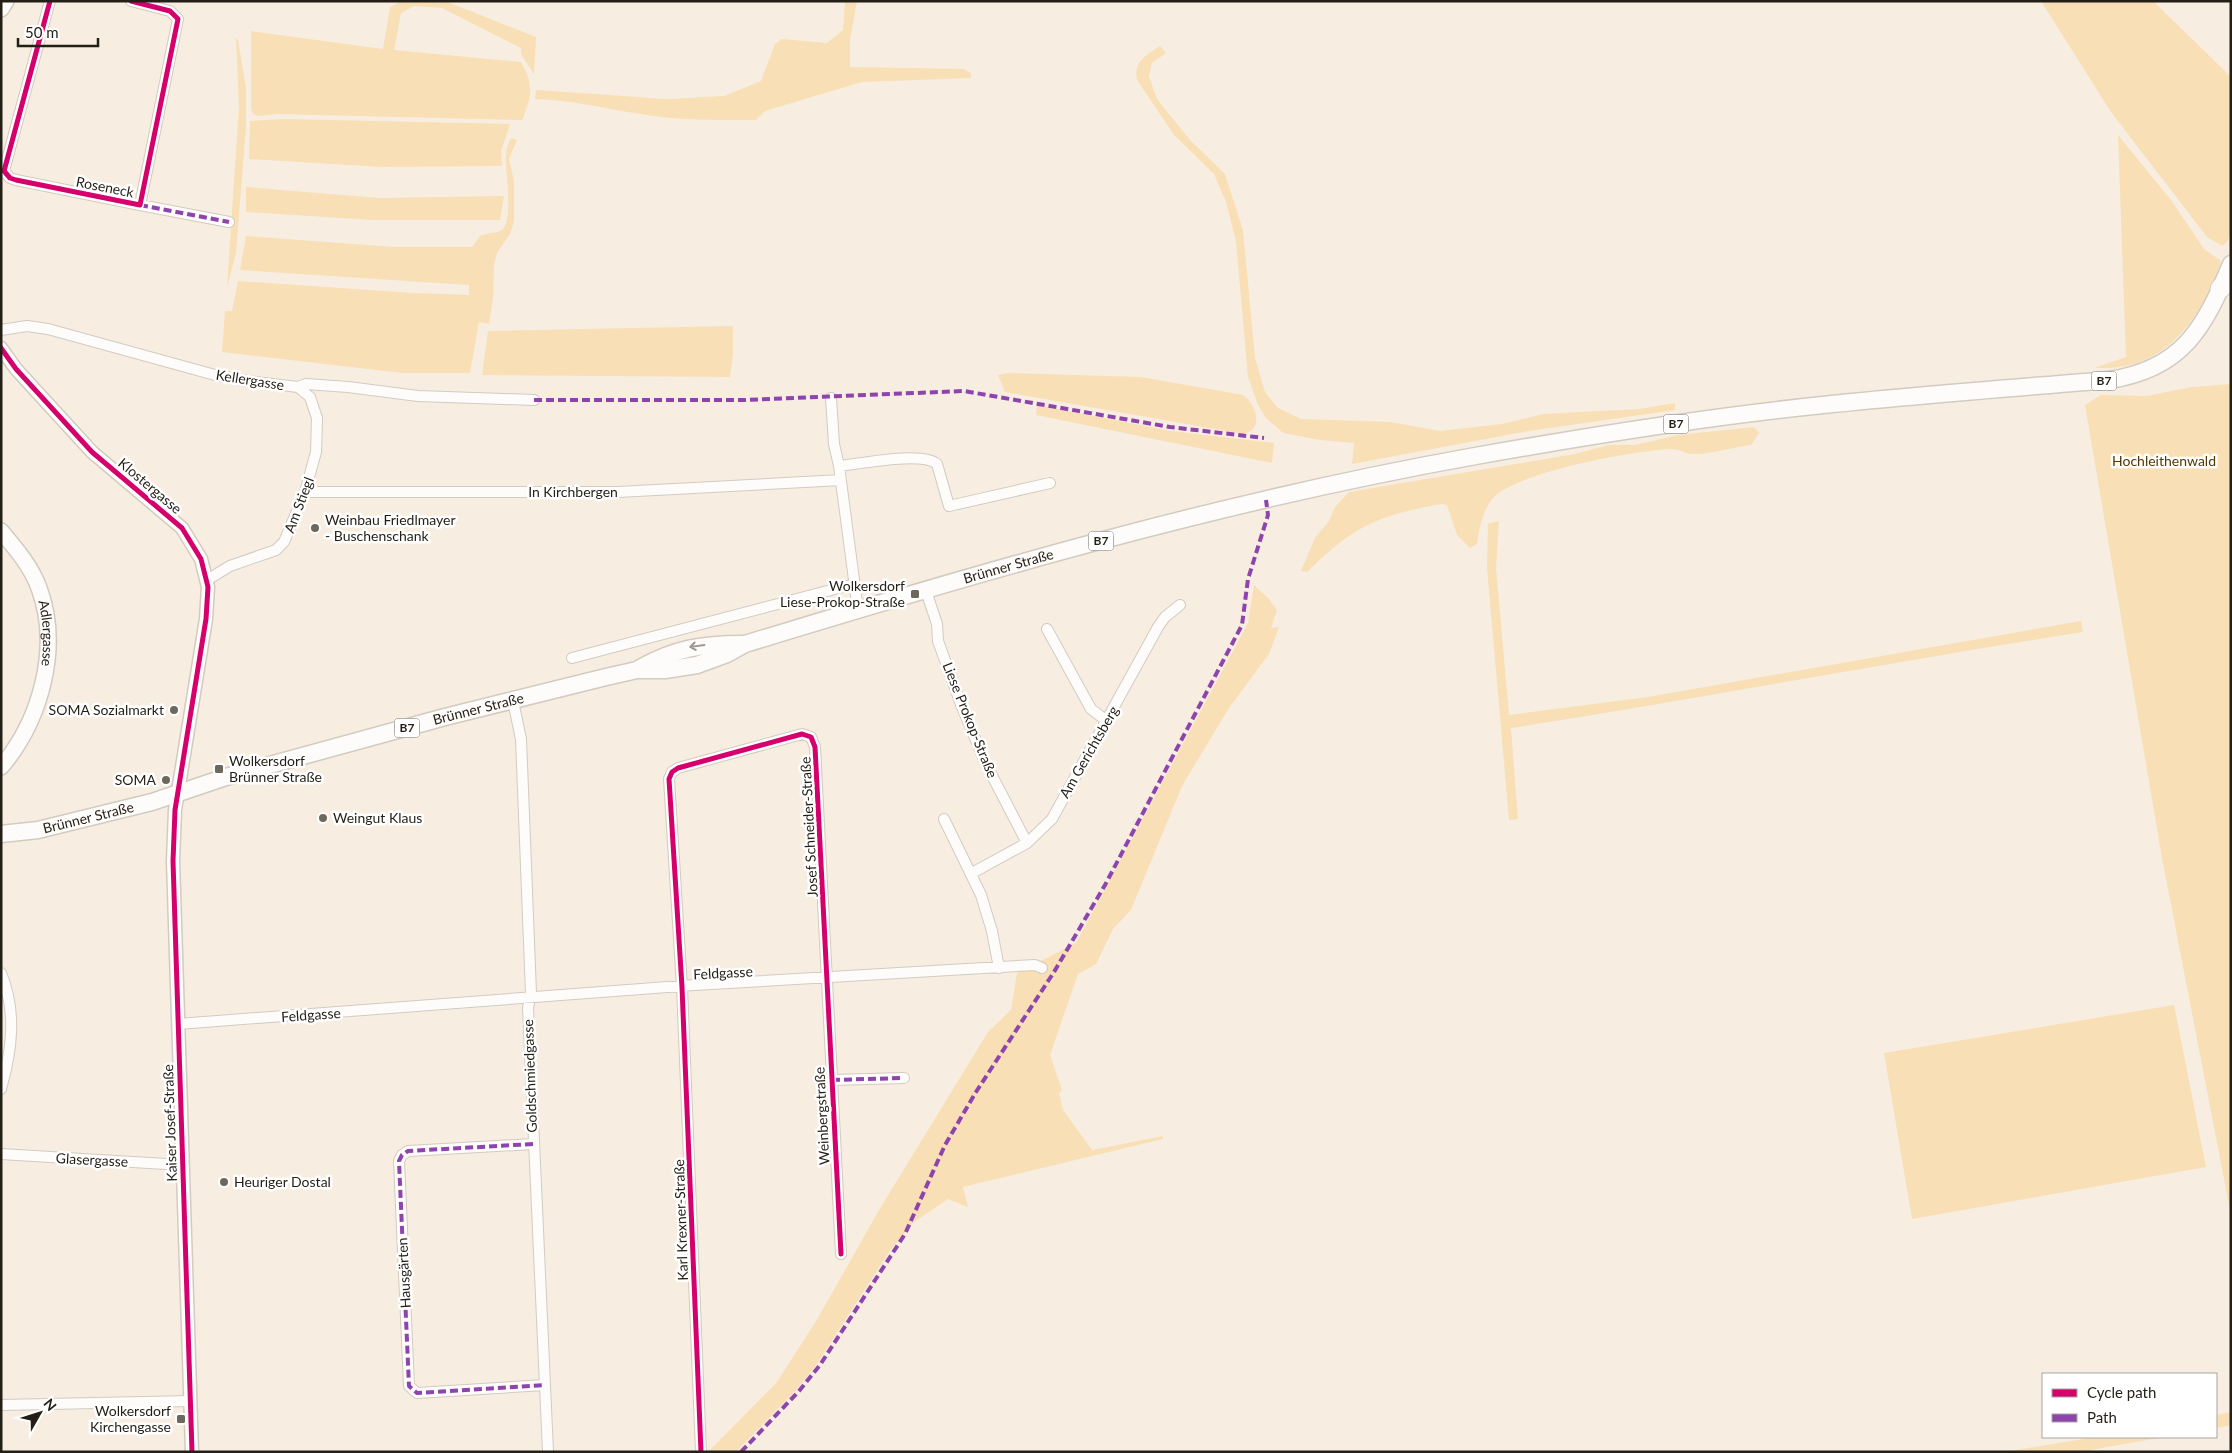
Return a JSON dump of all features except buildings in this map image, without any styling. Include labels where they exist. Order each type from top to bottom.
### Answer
[{"type":"main road","points":[[1,9],[6,1]]},
{"type":"main road","name":"B7","points":[[2226,283],[2231,264]]},
{"type":"main road","name":"Brünner Straße","points":[[1,834],[46,828],[160,800],[226,777],[637,670],[665,670],[696,665],[727,654],[745,644],[1159,525],[1346,482],[1476,456],[1687,423],[1820,406],[2127,377],[2149,370],[2181,349],[2204,321],[2226,283]]},
{"type":"main road","name":"Adlergasse","points":[[1,531],[35,578],[46,614],[47,639],[42,685],[35,711],[20,742],[1,766]]},
{"type":"street","name":"Roseneck","points":[[50,1],[4,171],[10,178],[16,180],[229,222]]},
{"type":"street","name":"Roseneck","points":[[131,1],[170,11],[178,19],[140,205]]},
{"type":"street","name":"Kellergasse","points":[[1,330],[27,326],[48,329],[214,375],[247,381],[298,387],[306,384],[418,396],[534,400]]},
{"type":"street","name":"Klostergasse","points":[[1,348],[16,369],[92,452],[182,528],[201,559],[207,580],[206,619],[179,793]]},
{"type":"street","name":"Am Stiegl","points":[[207,580],[230,566],[279,549],[284,542],[305,492],[316,452],[316,418],[310,397],[298,387]]},
{"type":"street","points":[[831,398],[834,444],[839,466],[858,610]]},
{"type":"street","points":[[839,466],[907,459],[933,460],[937,464],[949,506],[1050,483]]},
{"type":"street","name":"In Kirchbergen","points":[[305,492],[618,492],[841,480]]},
{"type":"street","points":[[572,658],[854,584]]},
{"type":"street","name":"Liese Prokop-Straße","points":[[926,591],[936,624],[938,641],[962,707],[986,764],[1027,843]]},
{"type":"street","name":"Am Gerichtsberg","points":[[972,873],[1027,843],[1052,819],[1161,622],[1180,605]]},
{"type":"street","points":[[1047,629],[1091,709],[1107,721]]},
{"type":"street","name":"Goldschmiedgasse","points":[[513,701],[521,739],[533,1144],[548,1452]]},
{"type":"street","name":"Josef Schneider-Straße","points":[[682,987],[669,779],[672,772],[678,768],[802,734],[811,737],[815,747],[828,978]]},
{"type":"street","name":"Kaiser Josef-Straße","points":[[179,793],[175,810],[173,862],[192,1452]]},
{"type":"street","points":[[944,819],[972,873],[992,931],[999,968]]},
{"type":"street","name":"Feldgasse","points":[[178,1024],[682,987],[1035,965],[1042,968]]},
{"type":"street","points":[[1,973],[10,1005],[12,1040],[1,1088]]},
{"type":"street","name":"Weinbergstraße","points":[[828,978],[841,1254]]},
{"type":"street","name":"Karl Krexner-Straße","points":[[682,987],[701,1452]]},
{"type":"street","name":"Weinbergstraße","points":[[832,1080],[904,1078]]},
{"type":"street","name":"Hausgärten","points":[[533,1144],[408,1151],[402,1154],[399,1161],[407,1339],[410,1386],[417,1393],[544,1385]]},
{"type":"street","name":"Glasergasse","points":[[1,1154],[182,1165]]},
{"type":"street","points":[[1,1405],[191,1401]]},
{"type":"green space","points":[[401,1],[445,1],[536,37],[534,74],[521,54],[521,48],[442,8],[414,6],[401,13],[394,50],[521,62],[530,84],[530,97],[522,120],[277,114],[258,116],[253,114],[251,109],[251,31],[383,49],[390,7]]},
{"type":"green space","points":[[845,1],[857,1],[850,40],[850,67],[964,69],[971,73],[971,78],[862,82],[765,111],[756,120],[670,118],[576,103],[535,99],[536,90],[667,99],[724,96],[761,81],[775,44],[782,39],[827,43],[843,30]]},
{"type":"green space","points":[[2041,1],[2153,1],[2231,77],[2231,233],[2227,242],[2222,246],[2207,237],[2111,112]]},
{"type":"green space","points":[[236,38],[238,40],[246,88],[246,127],[236,253],[227,287],[239,107]]},
{"type":"green space","points":[[1160,46],[1166,53],[1152,63],[1149,77],[1157,99],[1190,140],[1225,174],[1243,230],[1255,358],[1265,392],[1278,408],[1301,419],[1390,422],[1440,431],[1502,424],[1543,414],[1639,409],[1675,403],[1675,410],[1523,432],[1352,464],[1354,443],[1320,440],[1283,433],[1266,418],[1258,405],[1248,377],[1236,241],[1226,202],[1214,174],[1174,135],[1137,80],[1136,74],[1139,64],[1146,56]]},
{"type":"green space","points":[[284,119],[510,124],[501,152],[502,166],[382,167],[249,159],[250,121]]},
{"type":"green space","points":[[2118,135],[2171,200],[2204,249],[2221,261],[2207,295],[2197,312],[2174,341],[2160,352],[2143,361],[2121,367],[2094,368],[2126,357]]},
{"type":"green space","points":[[511,138],[517,140],[509,159],[514,181],[514,221],[510,234],[497,253],[494,265],[493,298],[489,324],[479,322],[470,373],[402,373],[222,352],[225,311],[232,311],[238,281],[469,295],[469,285],[240,270],[246,236],[392,247],[472,247],[480,236],[500,231],[506,224],[508,195],[506,153]]},
{"type":"green space","points":[[246,187],[378,198],[504,196],[500,220],[373,220],[246,212]]},
{"type":"green space","points":[[733,326],[733,354],[730,377],[482,375],[488,331]]},
{"type":"green space","points":[[1008,373],[1141,377],[1243,395],[1255,410],[1256,422],[1250,431],[1243,434],[1005,392],[998,375]]},
{"type":"green space","name":"Hochleithenwald","points":[[2231,384],[2231,1215],[2162,858],[2085,405],[2101,395],[2147,396],[2192,387]]},
{"type":"green space","points":[[1037,405],[1171,431],[1274,443],[1272,463],[1036,415]]},
{"type":"green space","points":[[1754,427],[1759,433],[1751,445],[1697,454],[1672,449],[1632,453],[1551,471],[1506,488],[1493,498],[1490,503],[1480,526],[1477,544],[1470,548],[1457,535],[1447,505],[1441,504],[1399,513],[1367,525],[1353,533],[1307,572],[1301,571],[1315,538],[1329,521],[1335,507],[1349,492],[1575,454],[1609,445],[1635,445],[1678,435]]},
{"type":"green space","points":[[1499,521],[1496,568],[1509,715],[1648,697],[2081,621],[2083,632],[1511,728],[1518,819],[1509,820],[1487,568],[1488,524]]},
{"type":"green space","points":[[1254,585],[1269,599],[1277,610],[1271,628],[1279,627],[1269,654],[1229,708],[1182,786],[1131,910],[1113,929],[1096,964],[1078,974],[1050,1055],[1062,1090],[1059,1094],[1063,1110],[1092,1150],[1163,1136],[1163,1139],[963,1187],[968,1207],[948,1199],[914,1222],[891,1249],[816,1365],[797,1389],[736,1452],[708,1452],[777,1382],[818,1318],[879,1210],[988,1032],[1011,1010],[1017,973],[1076,943],[1248,623]]},
{"type":"green space","points":[[2174,1005],[2206,1167],[1912,1219],[1884,1053]]},
{"type":"green space","points":[[2231,1412],[2231,1425],[2217,1428],[2217,1415]]},
{"type":"green space","points":[[2089,1438],[2159,1438],[2079,1452],[2004,1452]]},
{"type":"marked path","points":[[140,205],[229,222]]},
{"type":"marked path","points":[[534,400],[743,400],[964,391],[1170,427],[1264,438]]},
{"type":"marked path","points":[[741,1452],[799,1391],[820,1365],[905,1234],[945,1145],[976,1092],[1054,972],[1105,885],[1242,625],[1248,579],[1268,515],[1266,500]]},
{"type":"marked path","points":[[832,1080],[904,1078]]},
{"type":"marked path","points":[[533,1144],[408,1151],[402,1155],[399,1161],[409,1386],[417,1393],[544,1385]]},
{"type":"cycle path","points":[[50,1],[4,171],[10,178],[16,180],[140,205],[178,19],[170,11],[131,1]]},
{"type":"cycle path","points":[[1,348],[16,369],[92,452],[182,528],[201,559],[208,587],[206,619],[175,810],[173,861],[192,1452]]},
{"type":"cycle path","points":[[701,1452],[682,987],[669,779],[672,772],[678,768],[802,734],[811,737],[815,747],[841,1254]]},
{"type":"place","name":"Weinbau Friedlmayer - Buschenschank","points":[[315,528]]},
{"type":"place","name":"Wolkersdorf Liese-Prokop-Straße","points":[[915,594]]},
{"type":"place","name":"SOMA Sozialmarkt","points":[[174,710]]},
{"type":"place","name":"Wolkersdorf Brünner Straße","points":[[219,769]]},
{"type":"place","name":"SOMA","points":[[166,780]]},
{"type":"place","name":"Weingut Klaus","points":[[323,818]]},
{"type":"place","name":"Heuriger Dostal","points":[[224,1182]]},
{"type":"place","name":"Wolkersdorf Kirchengasse","points":[[181,1419]]}]
